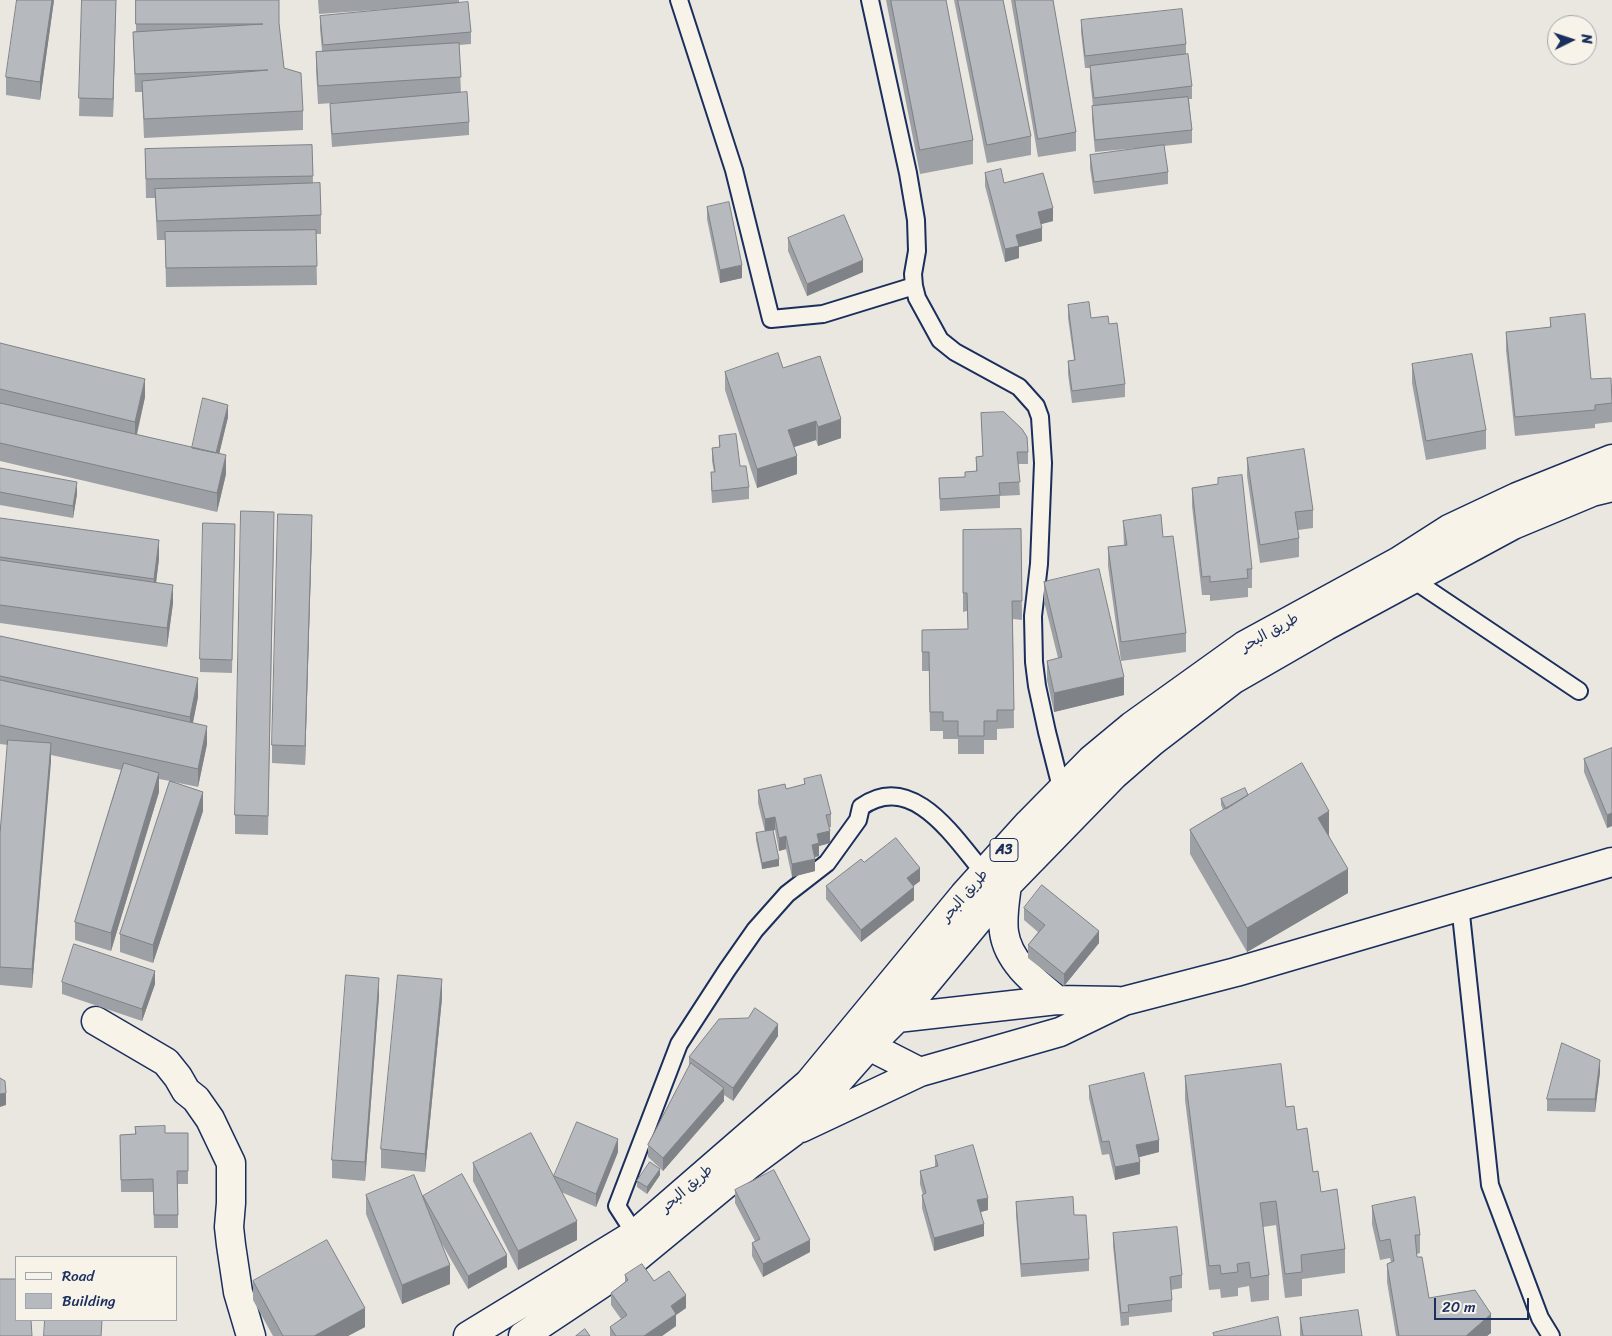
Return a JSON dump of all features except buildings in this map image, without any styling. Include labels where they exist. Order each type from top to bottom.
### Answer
[{"type":"main road","name":"طريق البحر","points":[[523,1336],[619,1272],[750,1164],[793,1132],[857,1043],[864,1017],[995,879],[1074,816],[1114,775],[1152,742],[1234,679],[1326,626],[1405,570],[1449,529],[1517,497],[1612,459]]},
{"type":"main road","name":"طريق البحر","points":[[468,1336],[635,1234],[857,1043],[897,1018],[995,879],[1029,823],[1091,760],[1132,726],[1245,645],[1405,570],[1592,492],[1612,487]]},
{"type":"main road","points":[[793,1132],[920,1072],[1060,1032],[1124,1001],[1236,972],[1612,862]]},
{"type":"main road","points":[[995,879],[1004,916],[1006,942],[1025,972],[1057,1000]]},
{"type":"main road","points":[[864,1017],[897,1018],[1057,1000],[1124,1001]]},
{"type":"main road","points":[[96,1021],[166,1062],[186,1091],[196,1099],[210,1119],[231,1163],[229,1228],[231,1246],[238,1292],[251,1336]]},
{"type":"main road","points":[[857,1043],[920,1072]]},
{"type":"lane","points":[[679,0],[734,170],[771,319],[823,314],[914,286]]},
{"type":"lane","points":[[870,0],[908,173],[916,220],[917,251],[913,274],[917,298],[940,340],[955,352],[1019,387],[1036,406],[1040,417],[1043,463],[1039,564],[1033,616],[1034,662],[1037,686],[1061,791],[1074,816]]},
{"type":"lane","points":[[1405,570],[1578,691]]},
{"type":"lane","points":[[635,1234],[617,1206],[680,1044],[755,930],[787,894],[827,863],[858,820],[861,807],[868,802],[884,797],[912,800],[936,818],[995,879]]},
{"type":"lane","points":[[1460,905],[1490,1185],[1540,1318],[1551,1336]]}]
